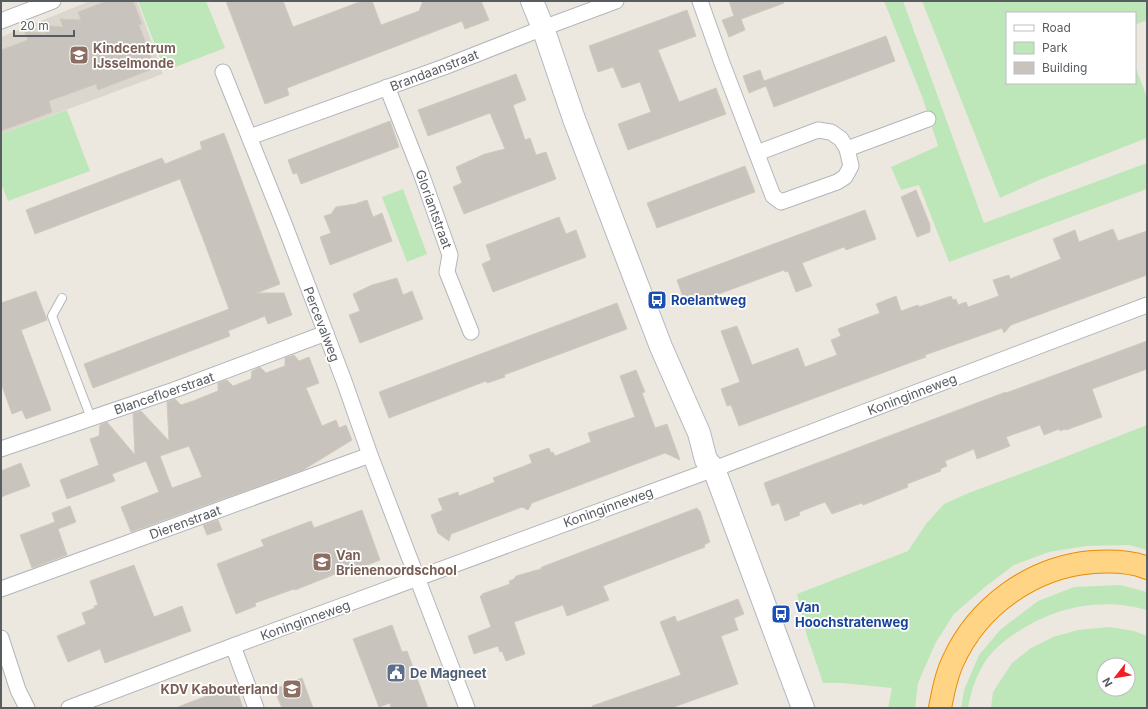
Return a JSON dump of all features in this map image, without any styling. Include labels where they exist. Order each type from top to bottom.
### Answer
[{"type":"highway","points":[[940,708],[943,691],[952,662],[966,636],[984,614],[1012,590],[1039,575],[1075,564],[1110,561],[1147,568]]},
{"type":"street","points":[[1,21],[52,1]]},
{"type":"street","points":[[532,1],[543,28],[574,119],[661,347],[699,433],[706,460],[714,469],[803,708]]},
{"type":"street","name":"Brandaanstraat","points":[[250,137],[444,67],[616,1]]},
{"type":"street","points":[[700,1],[773,196],[781,202],[837,182],[845,177],[851,166],[847,149],[841,139],[831,132],[818,130],[757,153]]},
{"type":"street","name":"Percevalweg","points":[[223,72],[250,137],[326,333],[370,455],[467,708]]},
{"type":"street","name":"Gloriantstraat","points":[[387,88],[421,173],[450,255],[448,272],[471,332]]},
{"type":"street","points":[[847,149],[928,119]]},
{"type":"street","name":"Koninginneweg","points":[[70,708],[233,646],[714,469],[1147,305]]},
{"type":"street","name":"Blancefloerstraat","points":[[1,449],[174,390],[326,333]]},
{"type":"street","name":"Dierenstraat","points":[[1,589],[370,455]]},
{"type":"street","points":[[1,638],[18,690],[27,708]]},
{"type":"street","points":[[233,646],[256,708]]},
{"type":"lane","points":[[62,298],[52,316],[91,418]]},
{"type":"shaded area","name":"Kindcentrum IJsselmonde","points":[[90,1],[137,1],[163,74],[1,134],[1,37]]},
{"type":"green space","points":[[138,1],[206,1],[225,48],[165,71]]},
{"type":"green space","points":[[884,1],[903,1],[984,223],[1147,163],[1147,189],[949,262],[919,185],[901,190],[891,167],[938,146],[923,99]]},
{"type":"green space","points":[[922,1],[1147,1],[1147,20],[1136,25],[1136,12],[1006,12],[1006,84],[1136,84],[1136,69],[1147,97],[1147,138],[1039,180],[1000,198]]},
{"type":"green space","points":[[67,110],[90,171],[8,201],[1,183],[1,134]]},
{"type":"green space","points":[[403,189],[427,254],[407,262],[382,197]]},
{"type":"green space","points":[[1147,425],[1147,550],[1129,545],[1086,546],[1049,552],[1014,565],[985,587],[954,614],[936,642],[918,683],[915,708],[888,708],[892,688],[841,683],[823,683],[807,636],[797,594],[908,551],[926,524],[944,504],[971,492]]},
{"type":"green space","points":[[1120,585],[1147,592],[1147,610],[1112,604],[1077,607],[1044,617],[1028,625],[996,648],[989,656],[976,681],[968,708],[961,708],[964,690],[979,655],[1001,629],[1038,601],[1074,587]]},
{"type":"green space","points":[[1109,627],[1134,631],[1147,636],[1147,708],[991,707],[993,692],[1012,663],[1031,648],[1053,637],[1078,630]]},
{"type":"building","name":"Kindcentrum IJsselmonde","points":[[107,1],[133,1],[142,24],[139,25],[155,68],[98,90],[96,84],[49,101],[52,112],[1,131],[1,50],[28,40],[25,32],[46,33],[42,25],[63,27],[60,19],[81,20],[78,12]]},
{"type":"building","points":[[226,1],[283,1],[293,27],[362,1],[372,1],[381,25],[419,11],[423,1],[481,1],[489,20],[465,29],[462,21],[287,88],[289,95],[265,104]]},
{"type":"building","points":[[729,1],[784,1],[784,3],[741,19],[745,30],[729,37],[722,20],[734,16]]},
{"type":"building","points":[[687,10],[696,36],[658,50],[679,102],[716,88],[726,114],[628,150],[618,124],[651,112],[640,82],[622,88],[613,67],[598,72],[589,46]]},
{"type":"building","points":[[886,36],[895,61],[774,107],[766,86],[749,93],[743,76],[760,70],[764,81]]},
{"type":"building","points":[[516,74],[526,100],[513,105],[525,140],[530,138],[536,155],[546,152],[556,179],[464,214],[453,187],[462,183],[456,167],[485,154],[505,149],[490,113],[428,136],[418,110]]},
{"type":"building","points":[[390,121],[399,147],[301,184],[297,173],[293,174],[288,160]]},
{"type":"building","points":[[224,133],[280,284],[257,293],[284,293],[292,315],[268,324],[265,316],[228,331],[230,336],[93,388],[84,364],[229,309],[205,244],[180,179],[35,234],[26,210],[162,158],[165,164],[202,149],[200,142]]},
{"type":"building","points":[[745,166],[755,192],[657,228],[647,203]]},
{"type":"building","points":[[916,190],[930,225],[930,232],[917,237],[901,197]]},
{"type":"building","points":[[367,200],[373,217],[382,213],[392,241],[330,265],[320,237],[331,233],[324,216],[331,214],[336,207],[355,204]]},
{"type":"building","points":[[865,210],[876,239],[846,250],[844,247],[802,263],[812,286],[796,292],[788,271],[785,272],[784,270],[686,306],[677,280]]},
{"type":"building","points":[[559,217],[566,234],[576,230],[586,257],[493,292],[482,264],[491,260],[486,245]]},
{"type":"building","points":[[1113,229],[1118,241],[1147,231],[1147,275],[1011,325],[1004,333],[1002,328],[925,355],[926,357],[739,426],[731,405],[727,406],[721,389],[740,382],[721,331],[737,326],[752,365],[798,348],[805,367],[837,355],[831,340],[841,336],[838,329],[880,313],[876,304],[896,296],[901,311],[918,305],[919,307],[951,296],[953,300],[956,299],[958,305],[966,302],[968,307],[999,296],[993,280],[1009,275],[1010,279],[1061,259],[1053,239],[1075,230],[1079,242]]},
{"type":"building","points":[[397,278],[403,295],[412,291],[423,319],[360,343],[349,315],[360,311],[353,294],[372,285]]},
{"type":"building","points":[[36,291],[47,320],[21,330],[51,410],[26,419],[22,410],[12,414],[1,383],[1,303]]},
{"type":"building","points":[[617,303],[627,329],[504,375],[505,377],[487,383],[486,381],[389,418],[379,392]]},
{"type":"building","points":[[1147,341],[1147,369],[1092,389],[1102,417],[1066,430],[1060,431],[1059,429],[1044,435],[1040,425],[1006,437],[1010,446],[977,459],[974,449],[945,461],[947,466],[940,469],[941,471],[907,484],[908,487],[863,505],[862,503],[832,514],[825,502],[799,512],[800,515],[785,521],[779,503],[772,506],[764,483]]},
{"type":"building","points":[[294,355],[299,361],[309,357],[319,383],[306,388],[322,426],[336,420],[339,428],[346,425],[352,440],[303,470],[131,532],[121,507],[159,492],[146,461],[112,474],[115,481],[67,499],[60,480],[99,465],[90,439],[99,436],[100,425],[107,422],[135,455],[133,413],[141,411],[169,441],[167,402],[175,399],[181,405],[193,401],[218,391],[218,383],[227,380],[233,386],[251,379],[252,371],[260,367],[266,373],[285,366],[285,358]],"holes":[[[189,446],[202,477],[172,488],[160,456]]]},
{"type":"building","points":[[636,370],[645,392],[642,393],[655,428],[667,424],[680,460],[665,453],[532,503],[528,510],[522,507],[451,534],[449,541],[438,533],[431,515],[443,510],[438,499],[458,492],[459,496],[495,482],[493,478],[532,463],[529,455],[549,448],[551,453],[553,452],[555,456],[591,442],[588,433],[635,417],[620,376]]},
{"type":"building","points":[[21,463],[30,486],[1,497],[1,471]]},
{"type":"building","points":[[70,506],[76,522],[58,529],[67,555],[32,568],[20,535],[55,522],[52,513]]},
{"type":"building","points":[[697,508],[700,511],[710,542],[704,545],[705,547],[603,586],[609,600],[567,616],[563,605],[514,622],[525,654],[506,661],[498,646],[474,654],[468,636],[491,627],[480,596],[483,595],[482,594],[510,584],[509,581],[514,579],[516,576],[541,569],[542,567]]},
{"type":"building","name":"Van Brienenoordschool","points":[[362,510],[380,560],[359,568],[358,565],[295,590],[294,589],[255,603],[256,606],[236,614],[217,564],[264,546],[261,540],[311,521],[314,528]]},
{"type":"building","points":[[218,520],[222,530],[207,535],[203,525]]},
{"type":"building","points":[[134,565],[154,617],[182,606],[191,631],[105,663],[100,649],[68,662],[57,636],[86,624],[82,613],[95,608],[94,606],[98,605],[90,581]]},
{"type":"building","points":[[738,599],[744,614],[734,618],[738,630],[721,636],[738,684],[671,708],[593,708],[592,706],[681,675],[660,622],[675,616],[677,622]]},
{"type":"building","points":[[392,625],[402,652],[407,651],[428,708],[391,708],[390,703],[379,707],[353,639]]},
{"type":"building","points":[[302,678],[313,708],[282,708],[277,696],[279,695],[277,688]]},
{"type":"building","points":[[235,685],[243,708],[178,707]]},
{"type":"place","name":"Kindcentrum IJsselmonde","points":[[79,55]]},
{"type":"place","name":"Roelantweg","points":[[657,300]]},
{"type":"place","name":"Van Brienenoordschool","points":[[322,562]]},
{"type":"place","name":"Van Hoochstratenweg","points":[[781,614]]},
{"type":"place","name":"De Magneet","points":[[396,673]]},
{"type":"place","name":"KDV Kabouterland","points":[[292,689]]}]
